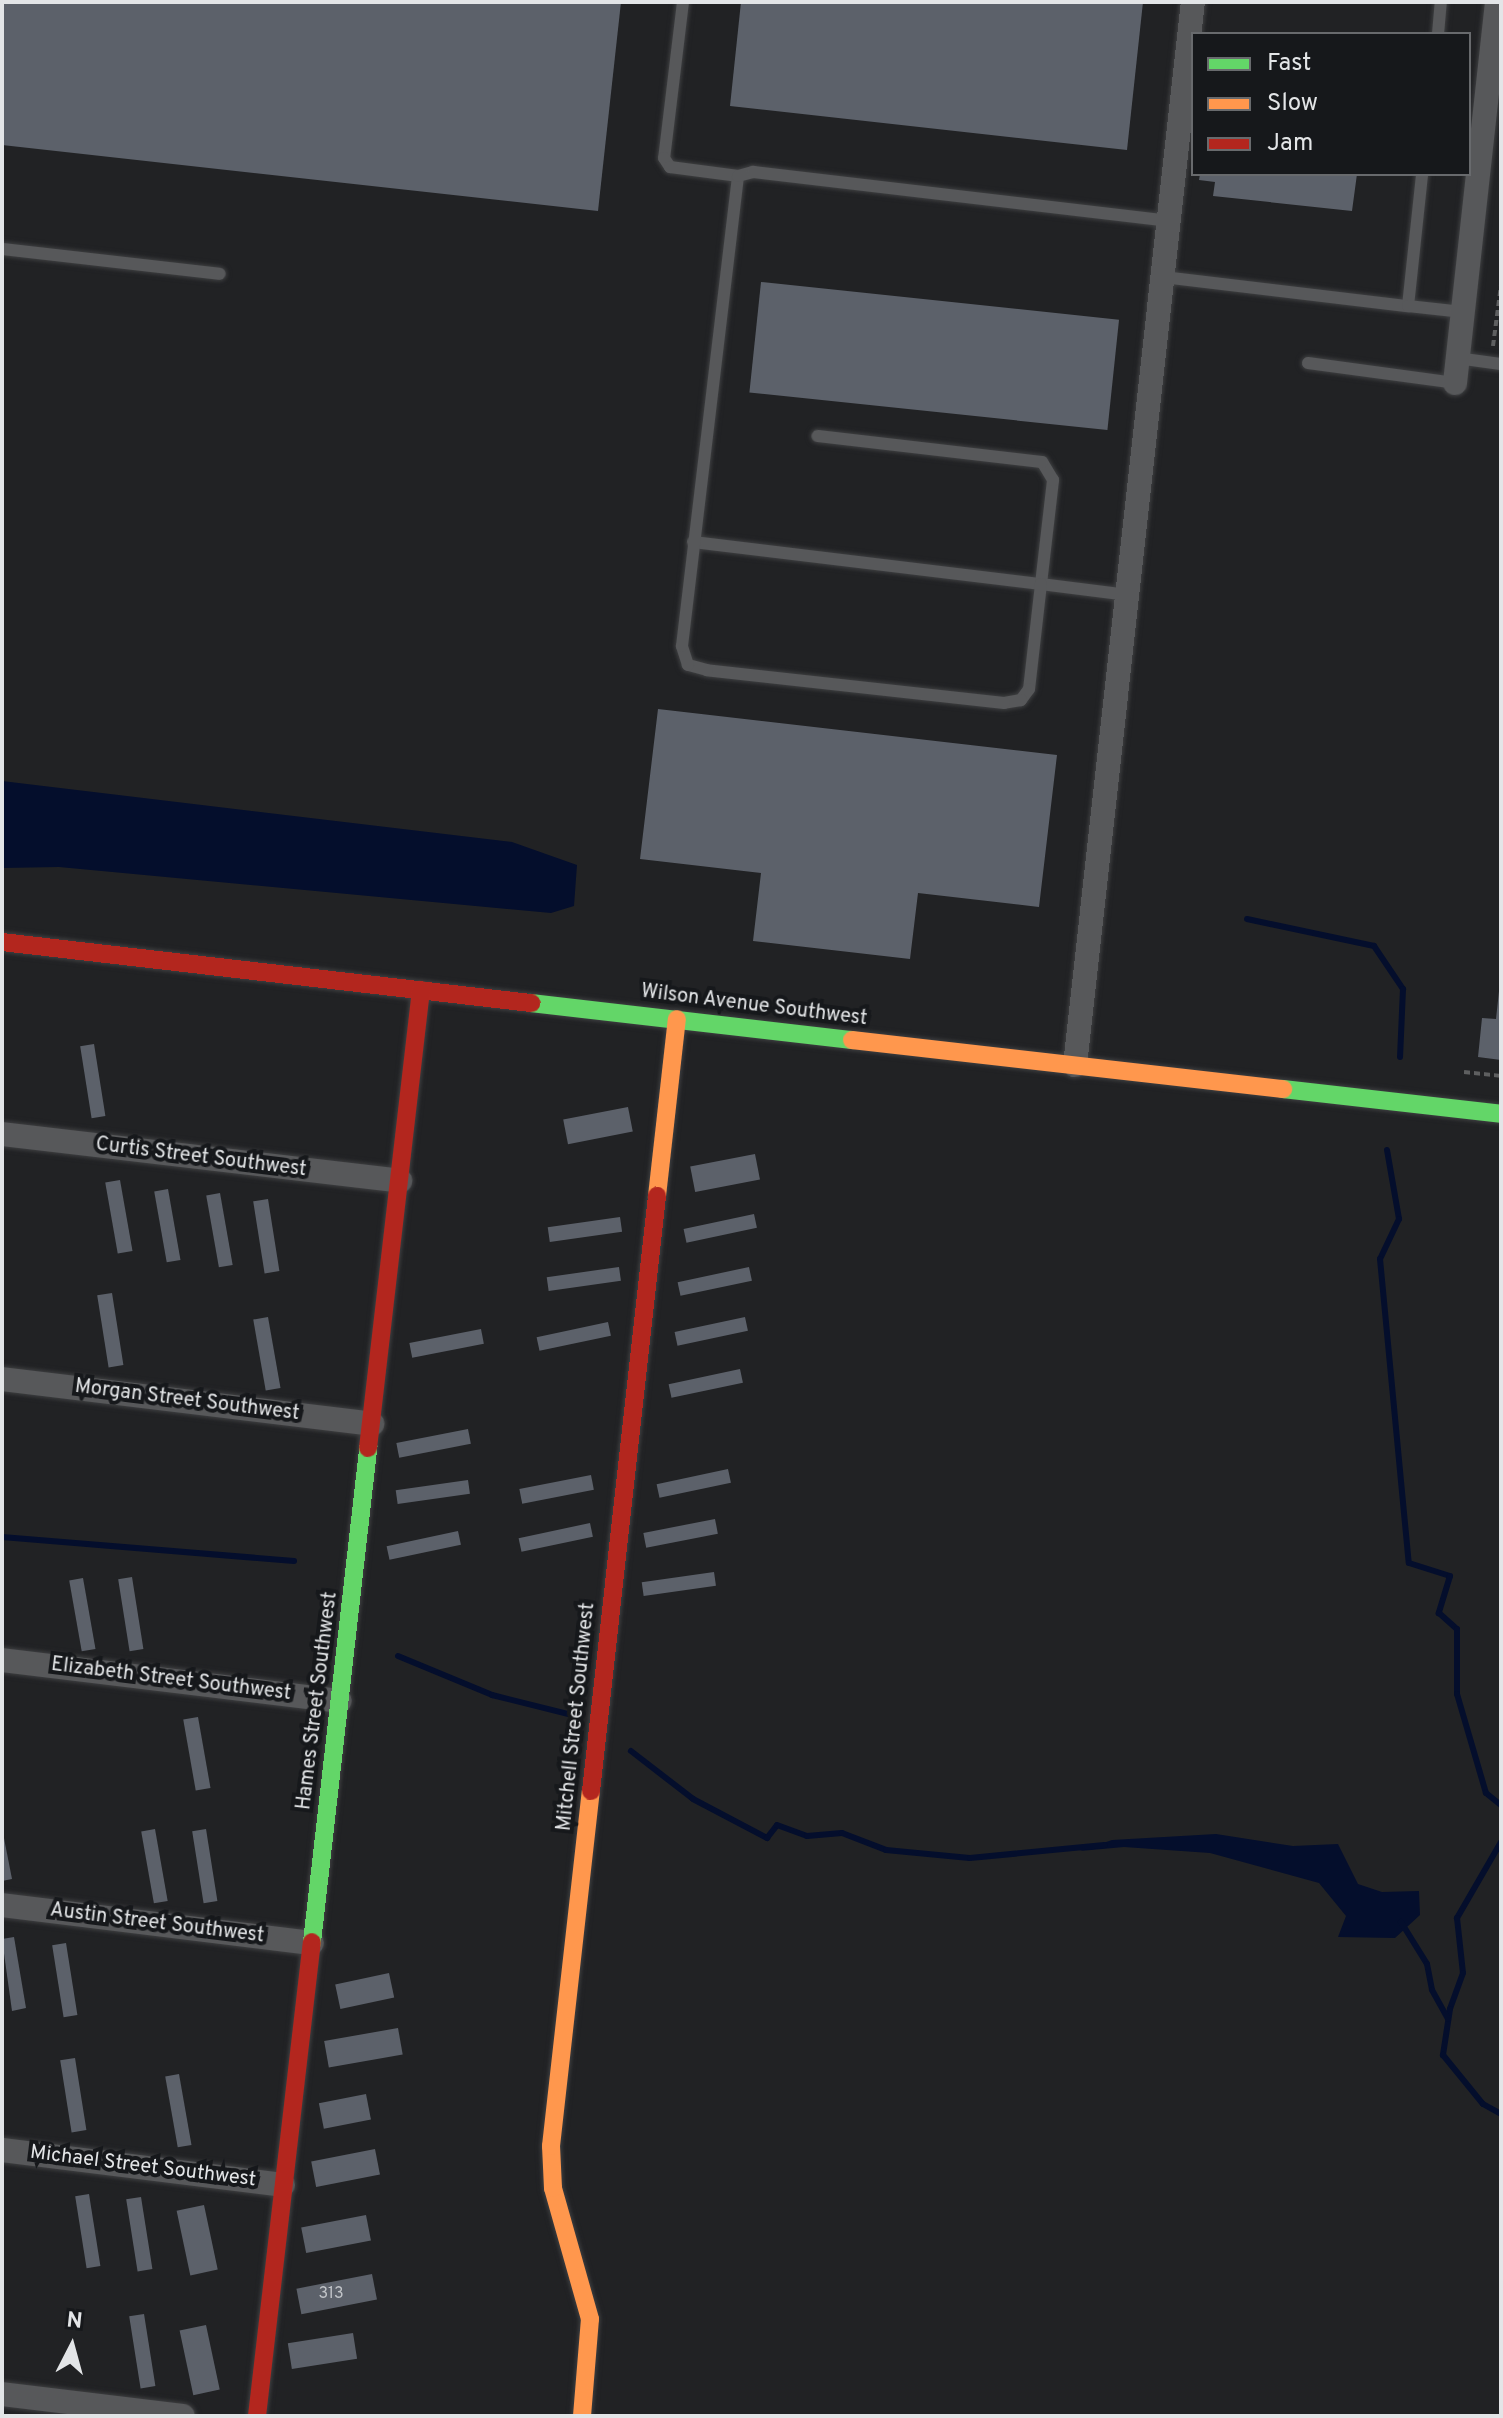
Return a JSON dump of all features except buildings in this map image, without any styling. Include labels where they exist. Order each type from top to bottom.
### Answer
[{"type":"street","points":[[1075,1065],[1193,2]]},
{"type":"street","points":[[1455,383],[1497,2]]},
{"type":"street","name":"Wilson Avenue Southwest","points":[[2,942],[1501,1114]]},
{"type":"street","name":"Hames Street Southwest","points":[[257,2416],[421,990]]},
{"type":"street","name":"Mitchell Street Southwest","points":[[582,2416],[590,2319],[555,2196],[551,2146],[677,1019]]},
{"type":"street","name":"Curtis Street Southwest","points":[[2,1134],[400,1181]]},
{"type":"street","name":"Morgan Street Southwest","points":[[2,1379],[372,1424]]},
{"type":"street","name":"Elizabeth Street Southwest","points":[[2,1660],[340,1701]]},
{"type":"street","name":"Austin Street Southwest","points":[[2,1905],[312,1943]]},
{"type":"street","name":"Michael Street Southwest","points":[[2,2150],[283,2185]]},
{"type":"street","points":[[2,2394],[183,2416]]},
{"type":"lane","points":[[683,2],[664,158],[670,167],[738,176],[753,172],[1168,221]]},
{"type":"lane","points":[[1438,32],[1441,2]]},
{"type":"lane","points":[[738,176],[682,646],[688,665],[707,670],[1004,703],[1021,700],[1029,689],[1053,480],[1042,462],[818,436]]},
{"type":"lane","points":[[1408,306],[1422,176]]},
{"type":"lane","points":[[2,249],[220,274]]},
{"type":"lane","points":[[1163,277],[1463,312]]},
{"type":"lane","points":[[1457,358],[1496,363]]},
{"type":"lane","points":[[1308,363],[1455,383]]},
{"type":"lane","points":[[693,542],[1128,595]]},
{"type":"path","points":[[1496,363],[1501,285]]},
{"type":"path","points":[[1464,1072],[1501,1076]]},
{"type":"water","points":[[2,781],[512,842],[577,865],[574,906],[551,913],[59,867],[2,868]]},
{"type":"water","points":[[1216,1834],[1293,1846],[1338,1844],[1358,1884],[1382,1892],[1419,1891],[1420,1915],[1395,1938],[1338,1937],[1346,1916],[1319,1883],[1210,1853],[1124,1847],[1080,1851],[1112,1840]]},
{"type":"waterway","points":[[1247,919],[1374,946],[1403,989],[1400,1057]]},
{"type":"waterway","points":[[1387,1150],[1399,1219],[1380,1259],[1409,1563],[1450,1576],[1439,1613],[1457,1629],[1457,1694],[1486,1793],[1501,1805]]},
{"type":"waterway","points":[[2,1537],[294,1561]]},
{"type":"waterway","points":[[398,1656],[492,1695],[572,1715]]},
{"type":"waterway","points":[[631,1751],[693,1799],[767,1838],[777,1825],[807,1836],[842,1833],[886,1850],[970,1858],[1104,1845]]},
{"type":"waterway","points":[[1501,1842],[1457,1918],[1463,1973],[1450,2009],[1443,2055],[1483,2104],[1501,2114]]},
{"type":"waterway","points":[[1401,1922],[1427,1964],[1432,1990],[1448,2019]]},
{"type":"traffic: fast","points":[[531,1003],[852,1040]]},
{"type":"traffic: fast","points":[[1283,1089],[1501,1114]]},
{"type":"traffic: fast","points":[[312,1942],[368,1448]]},
{"type":"traffic: slow","points":[[657,1196],[677,1019]]},
{"type":"traffic: slow","points":[[852,1040],[1283,1089]]},
{"type":"traffic: slow","points":[[582,2416],[590,2319],[553,2188],[551,2146],[591,1791]]},
{"type":"traffic: jam","points":[[2,942],[531,1003]]},
{"type":"traffic: jam","points":[[368,1448],[421,990]]},
{"type":"traffic: jam","points":[[591,1791],[657,1196]]},
{"type":"traffic: jam","points":[[257,2416],[312,1942]]}]
